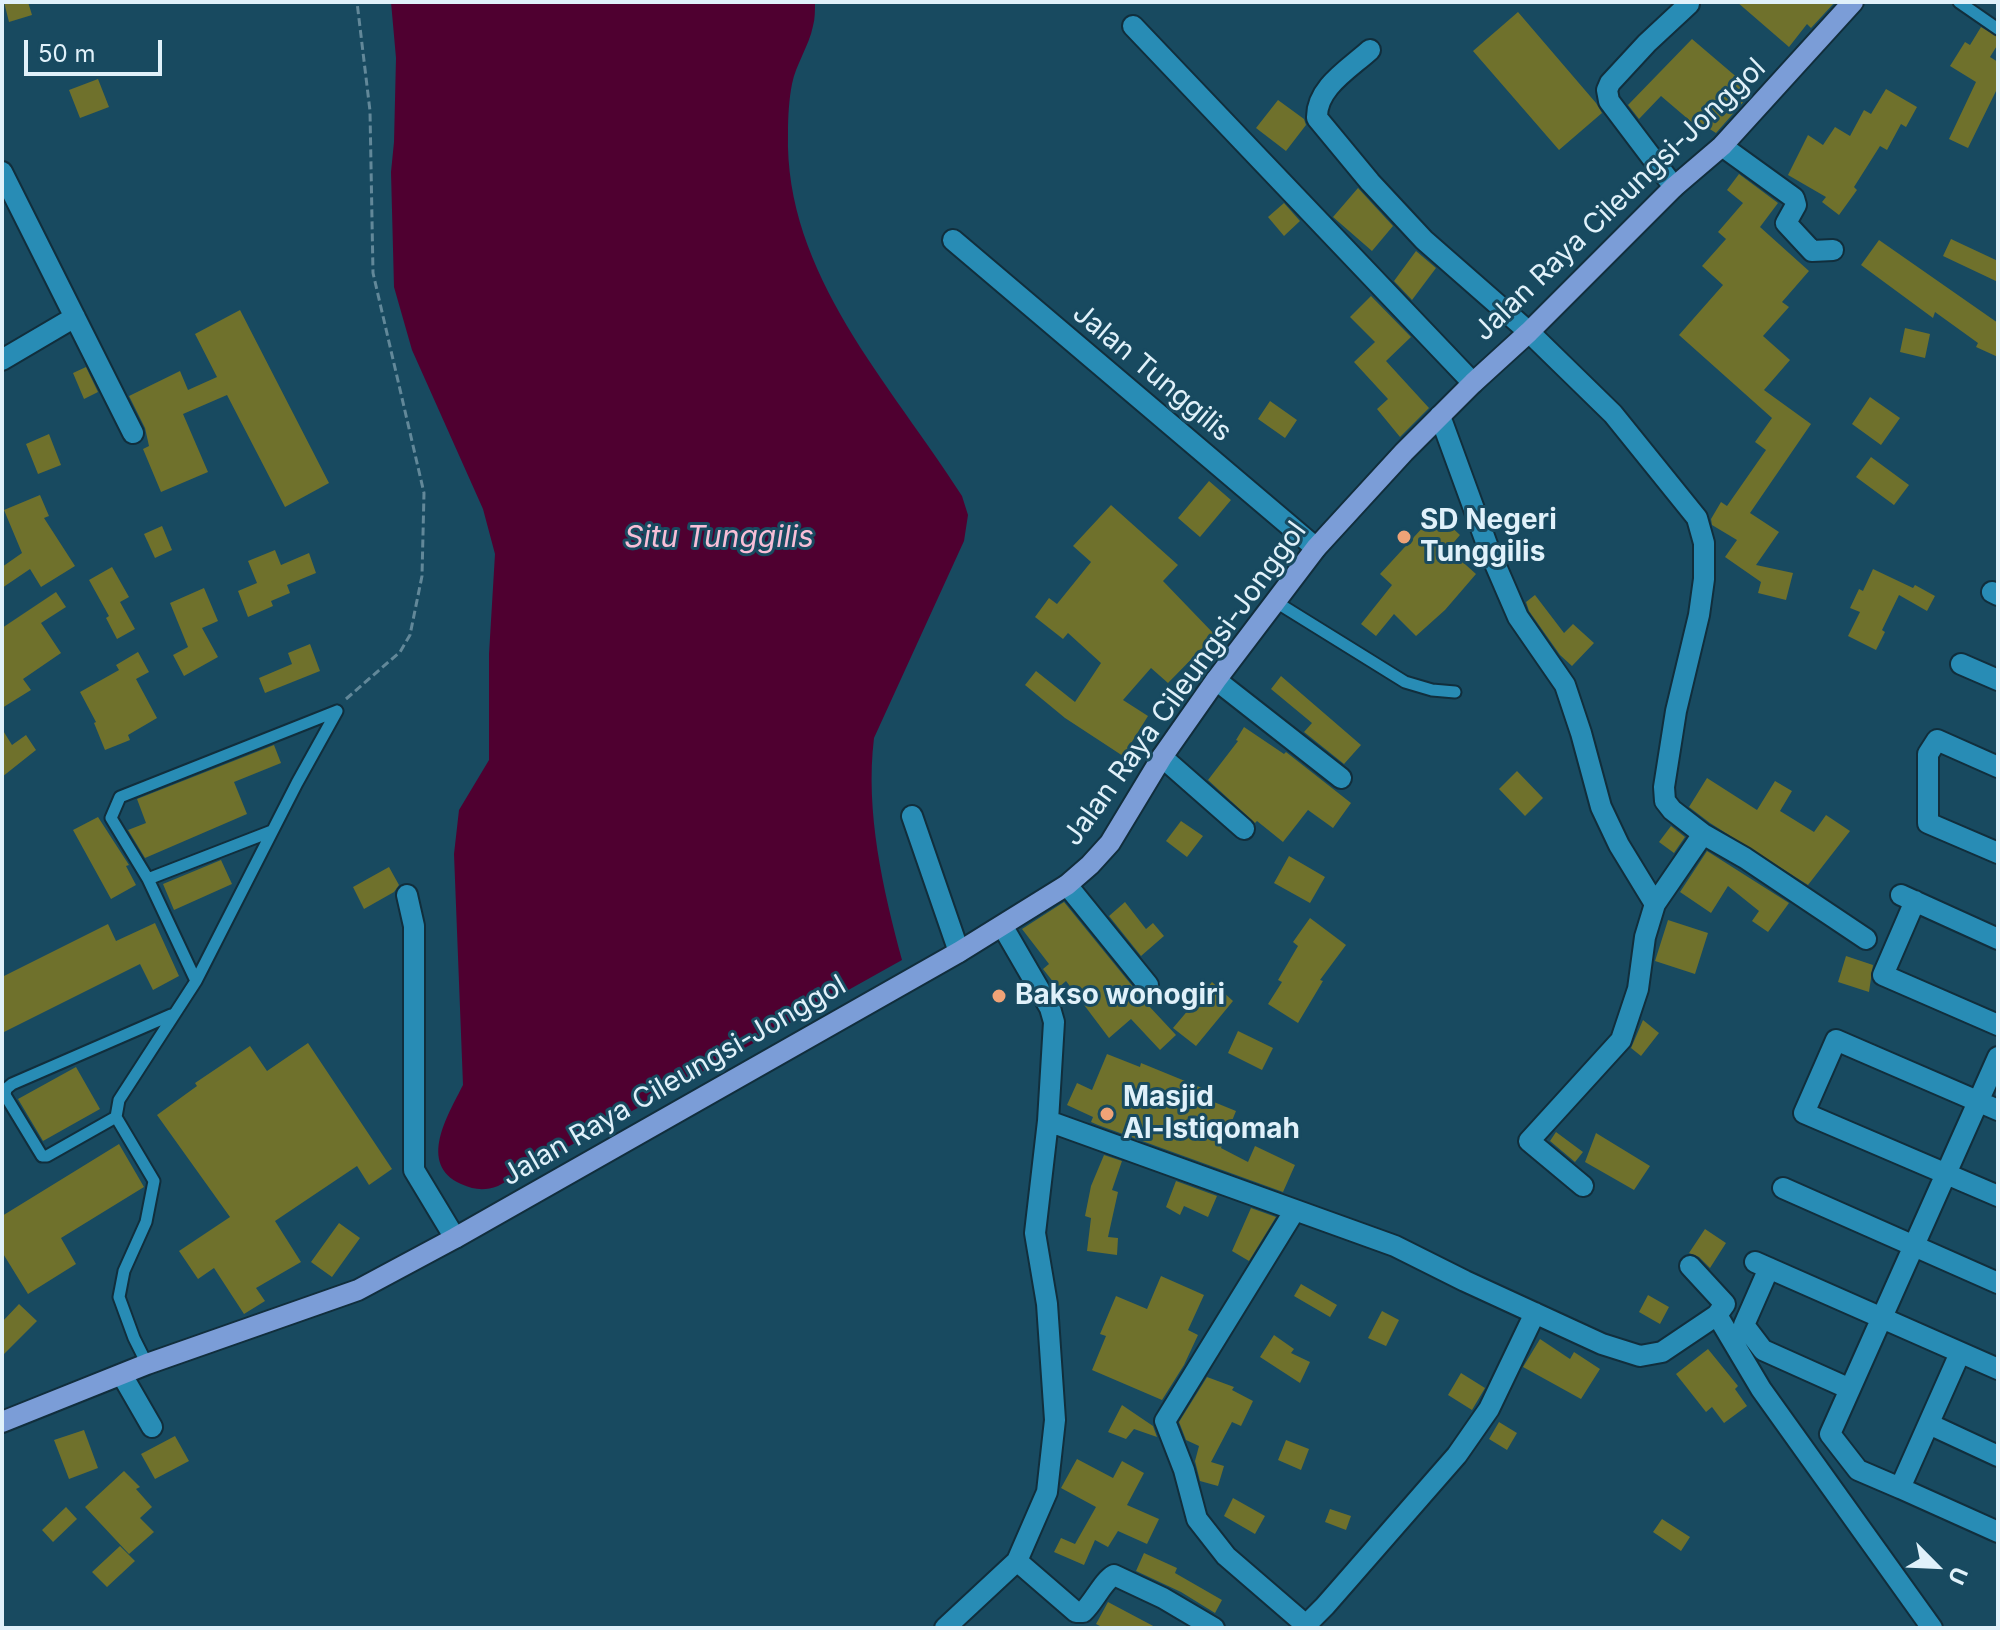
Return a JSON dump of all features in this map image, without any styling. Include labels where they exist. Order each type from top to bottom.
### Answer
[{"type":"main road","name":"Jalan Raya Cileungsi-Jonggol","points":[[2,1422],[147,1364],[358,1290],[1003,927],[1067,885],[1110,843],[1162,757],[1316,548],[1473,383],[1529,332],[1674,187],[1722,146],[1853,2]]},
{"type":"street","points":[[1674,187],[1609,101],[1607,90],[1647,43],[1689,4]]},
{"type":"street","points":[[1133,26],[1473,383]]},
{"type":"street","points":[[1370,50],[1323,92],[1317,105],[1317,118],[1424,240],[1529,332],[1613,414],[1697,518],[1704,543],[1704,579],[1699,615],[1676,711],[1664,787],[1665,801],[1703,834],[1745,858],[1866,939]]},
{"type":"street","points":[[1722,146],[1794,198],[1796,205],[1786,223],[1812,251],[1833,250]]},
{"type":"street","points":[[2,172],[133,433]]},
{"type":"street","name":"Jalan Tunggilis","points":[[953,240],[1316,548]]},
{"type":"street","points":[[2,360],[75,317]]},
{"type":"street","points":[[1440,416],[1489,550],[1518,617],[1565,685],[1601,807],[1619,845],[1655,904]]},
{"type":"street","points":[[1961,664],[1998,680]]},
{"type":"street","points":[[1216,680],[1341,778]]},
{"type":"street","points":[[1998,767],[1937,740],[1928,754],[1928,823],[1998,853]]},
{"type":"street","points":[[1162,757],[1244,829]]},
{"type":"street","points":[[912,816],[959,952]]},
{"type":"street","points":[[1583,1186],[1529,1141],[1621,1040],[1638,989],[1645,937],[1655,904],[1703,834]]},
{"type":"street","points":[[1067,885],[1148,985]]},
{"type":"street","points":[[407,895],[414,926],[414,1170],[455,1238]]},
{"type":"street","points":[[1998,939],[1908,898],[1883,975],[1998,1025]]},
{"type":"street","points":[[945,1628],[1017,1561],[1047,1492],[1055,1420],[1047,1304],[1035,1233],[1048,1121],[1054,1022],[1050,1008],[1003,927]]},
{"type":"street","points":[[1998,1110],[1836,1040],[1804,1113],[1998,1196]]},
{"type":"street","points":[[1998,1057],[1830,1434],[1858,1470],[1998,1532]]},
{"type":"street","points":[[1048,1121],[1395,1246],[1602,1344],[1640,1356],[1662,1352],[1717,1315],[1725,1304],[1690,1266]]},
{"type":"street","points":[[1783,1188],[1998,1283]]},
{"type":"street","points":[[1295,1210],[1165,1421],[1184,1470],[1197,1519],[1226,1556],[1304,1627],[1457,1455],[1489,1409],[1535,1313]]},
{"type":"street","points":[[1850,1389],[1763,1350],[1744,1325],[1762,1265],[1998,1369]]},
{"type":"street","points":[[1717,1315],[1761,1389],[1932,1628]]},
{"type":"street","points":[[1900,1488],[1960,1353]]},
{"type":"street","points":[[122,1375],[152,1427]]},
{"type":"street","points":[[1929,1424],[1998,1456]]},
{"type":"street","points":[[1017,1561],[1076,1612],[1083,1612],[1095,1602],[1108,1577],[1114,1575],[1163,1598],[1214,1628]]},
{"type":"lane","points":[[1959,2],[1998,29]]},
{"type":"lane","points":[[1276,602],[1405,682],[1432,690],[1455,692]]},
{"type":"lane","points":[[147,1364],[119,1297],[124,1271],[146,1222],[154,1181],[116,1117],[119,1100],[171,1015],[196,981],[337,711]]},
{"type":"lane","points":[[196,981],[148,879],[111,818],[120,797],[337,711]]},
{"type":"lane","points":[[148,879],[272,831]]},
{"type":"lane","points":[[116,1117],[42,1156],[5,1095],[6,1089],[171,1015]]},
{"type":"path","points":[[337,711],[351,694],[400,652],[410,635],[422,576],[424,493],[373,273],[370,111],[357,2]]},
{"type":"water","name":"Situ Tunggilis","points":[[391,2],[815,2],[814,23],[794,77],[788,114],[791,184],[804,233],[823,280],[847,325],[962,496],[968,515],[964,541],[874,738],[874,822],[882,878],[902,960],[498,1186],[484,1189],[466,1186],[448,1175],[438,1152],[444,1124],[463,1085],[454,854],[459,810],[489,760],[489,654],[495,554],[483,509],[412,350],[394,287],[391,172],[396,58]]},
{"type":"building","points":[[4,2],[28,2],[32,15],[9,22]]},
{"type":"building","points":[[1737,2],[1835,2],[1811,28],[1807,24],[1789,47]]},
{"type":"building","points":[[1518,12],[1602,113],[1559,150],[1473,51]]},
{"type":"building","points":[[1981,27],[1998,37],[1998,44],[1990,57],[1998,62],[1998,87],[1968,148],[1949,139],[1976,82],[1950,66],[1965,42],[1970,45]]},
{"type":"building","points":[[1692,39],[1753,91],[1716,133],[1705,126],[1702,131],[1661,96],[1639,119],[1628,105]]},
{"type":"building","points":[[98,79],[109,107],[80,118],[69,90]]},
{"type":"building","points":[[1886,89],[1917,107],[1906,127],[1901,124],[1887,150],[1880,146],[1854,187],[1857,190],[1839,215],[1822,202],[1826,197],[1788,175],[1808,135],[1823,145],[1835,127],[1850,136],[1864,110],[1871,114]]},
{"type":"building","points":[[1278,100],[1304,119],[1306,125],[1286,151],[1256,128]]},
{"type":"building","points":[[1739,174],[1778,203],[1760,227],[1809,271],[1782,302],[1789,307],[1763,336],[1790,360],[1764,390],[1811,424],[1750,513],[1779,532],[1756,565],[1793,573],[1786,600],[1758,593],[1761,582],[1725,557],[1737,540],[1712,525],[1711,519],[1721,502],[1727,506],[1766,450],[1755,442],[1772,418],[1679,335],[1723,285],[1702,266],[1726,239],[1718,232],[1743,203],[1727,190]]},
{"type":"building","points":[[1358,188],[1393,226],[1372,251],[1333,217]]},
{"type":"building","points":[[1284,203],[1300,221],[1284,236],[1268,217]]},
{"type":"building","points":[[1951,239],[1998,261],[1998,282],[1943,256]]},
{"type":"building","points":[[1879,240],[1998,323],[1998,357],[1976,347],[1978,343],[1935,312],[1933,318],[1861,265]]},
{"type":"building","points":[[1416,251],[1436,268],[1412,300],[1394,281]]},
{"type":"building","points":[[1371,296],[1411,337],[1386,361],[1429,408],[1400,437],[1377,409],[1388,399],[1354,362],[1375,342],[1350,317]]},
{"type":"building","points":[[240,310],[329,483],[285,507],[227,395],[183,414],[208,472],[161,492],[143,449],[149,446],[145,428],[129,396],[180,371],[188,390],[217,377],[195,334]]},
{"type":"building","points":[[1905,328],[1930,334],[1925,358],[1900,352]]},
{"type":"building","points":[[86,367],[98,392],[84,399],[73,373]]},
{"type":"building","points":[[1870,397],[1900,418],[1881,445],[1852,424]]},
{"type":"building","points":[[1270,401],[1297,420],[1285,438],[1258,419]]},
{"type":"building","points":[[49,434],[61,465],[38,474],[26,444]]},
{"type":"building","points":[[1871,457],[1909,485],[1894,505],[1856,477]]},
{"type":"building","points":[[1209,481],[1231,500],[1200,537],[1178,518]]},
{"type":"building","points":[[40,495],[49,516],[44,518],[75,566],[41,587],[30,569],[2,588],[2,567],[22,553],[4,510]]},
{"type":"building","points":[[1111,505],[1178,565],[1163,581],[1215,635],[1168,683],[1151,668],[1123,700],[1148,716],[1123,756],[1065,718],[1025,685],[1036,671],[1075,702],[1101,663],[1068,633],[1063,639],[1035,617],[1049,598],[1057,604],[1091,562],[1073,546]]},
{"type":"building","points":[[1436,513],[1460,535],[1448,549],[1476,574],[1445,610],[1416,636],[1394,614],[1376,636],[1361,624],[1392,585],[1380,574]]},
{"type":"building","points":[[162,526],[172,550],[155,558],[144,534]]},
{"type":"building","points":[[275,550],[281,565],[309,553],[316,573],[287,585],[290,593],[271,601],[273,606],[248,617],[238,591],[257,583],[248,561]]},
{"type":"building","points":[[112,567],[129,597],[120,602],[135,629],[117,639],[106,618],[109,616],[89,580]]},
{"type":"building","points":[[1873,569],[1935,596],[1927,611],[1899,595],[1876,650],[1848,636],[1860,612],[1850,608],[1859,589],[1863,591]]},
{"type":"building","points":[[204,588],[218,621],[202,628],[218,657],[184,676],[173,655],[188,647],[170,603]]},
{"type":"building","points":[[56,592],[66,607],[41,623],[61,653],[23,679],[31,690],[2,708],[2,628]]},
{"type":"building","points":[[1535,595],[1564,633],[1573,624],[1594,643],[1572,666],[1560,655],[1529,611],[1526,602]]},
{"type":"building","points":[[310,644],[320,671],[265,693],[259,678],[292,664],[288,653]]},
{"type":"building","points":[[138,652],[149,672],[136,679],[157,718],[128,735],[130,740],[105,750],[96,722],[80,692],[119,670],[116,665]]},
{"type":"building","points":[[1281,676],[1361,745],[1344,764],[1304,732],[1312,723],[1271,689]]},
{"type":"building","points":[[1244,727],[1284,754],[1286,752],[1351,803],[1333,828],[1308,810],[1283,842],[1257,821],[1255,823],[1208,780],[1238,741]]},
{"type":"building","points":[[2,729],[12,745],[26,735],[36,750],[2,777]]},
{"type":"building","points":[[274,745],[281,763],[234,782],[247,814],[145,858],[128,830],[146,823],[137,799]]},
{"type":"building","points":[[1517,771],[1543,798],[1525,816],[1499,789]]},
{"type":"building","points":[[1707,778],[1757,810],[1775,781],[1792,791],[1780,811],[1814,832],[1826,815],[1850,831],[1808,885],[1689,807]]},
{"type":"building","points":[[98,817],[129,865],[126,866],[136,885],[111,899],[73,830]]},
{"type":"building","points":[[1181,821],[1203,836],[1187,857],[1166,841]]},
{"type":"building","points":[[1671,826],[1685,837],[1674,853],[1659,842]]},
{"type":"building","points":[[1707,851],[1789,903],[1768,932],[1752,921],[1759,911],[1728,886],[1711,913],[1680,892]]},
{"type":"building","points":[[1289,856],[1325,877],[1310,903],[1274,883]]},
{"type":"building","points":[[221,860],[232,884],[174,910],[163,884]]},
{"type":"building","points":[[389,867],[399,885],[394,892],[364,909],[353,887]]},
{"type":"building","points":[[1064,902],[1176,1035],[1160,1050],[1131,1019],[1109,1038],[1066,981],[1058,988],[1043,969],[1049,964],[1022,929]]},
{"type":"building","points":[[1125,902],[1146,929],[1153,923],[1164,936],[1141,956],[1109,916]]},
{"type":"building","points":[[1310,918],[1346,945],[1320,980],[1323,981],[1298,1023],[1268,1004],[1298,946],[1293,942]]},
{"type":"building","points":[[1668,920],[1708,933],[1695,974],[1655,961]]},
{"type":"building","points":[[155,923],[179,976],[153,990],[140,964],[2,1033],[2,977],[108,924],[116,941]]},
{"type":"building","points":[[1846,956],[1873,965],[1869,992],[1838,982]]},
{"type":"building","points":[[1212,982],[1233,1001],[1196,1046],[1173,1028]]},
{"type":"building","points":[[1643,1020],[1659,1033],[1641,1056],[1631,1048]]},
{"type":"building","points":[[1238,1031],[1273,1048],[1262,1070],[1228,1053]]},
{"type":"building","points":[[308,1043],[392,1169],[369,1185],[357,1166],[275,1221],[301,1262],[256,1288],[265,1301],[244,1314],[214,1268],[198,1279],[179,1251],[230,1217],[157,1115],[197,1086],[195,1083],[250,1046],[267,1071]]},
{"type":"building","points":[[1107,1054],[1140,1067],[1141,1063],[1207,1090],[1204,1098],[1236,1111],[1221,1148],[1248,1162],[1255,1146],[1295,1165],[1283,1192],[1098,1125],[1091,1122],[1093,1117],[1067,1105],[1077,1083],[1092,1090]]},
{"type":"building","points":[[76,1067],[100,1109],[43,1141],[18,1099]]},
{"type":"building","points":[[1556,1132],[1583,1152],[1575,1162],[1550,1141]]},
{"type":"building","points":[[1596,1133],[1650,1166],[1634,1190],[1585,1162]]},
{"type":"building","points":[[119,1144],[144,1187],[61,1238],[76,1264],[28,1294],[2,1252],[2,1216]]},
{"type":"building","points":[[1104,1155],[1122,1161],[1112,1190],[1118,1192],[1108,1237],[1118,1238],[1117,1255],[1087,1251],[1091,1218],[1085,1216],[1091,1186]]},
{"type":"building","points":[[1176,1181],[1217,1196],[1208,1217],[1184,1206],[1180,1215],[1166,1207]]},
{"type":"building","points":[[1251,1208],[1276,1217],[1249,1261],[1232,1251]]},
{"type":"building","points":[[339,1223],[360,1238],[332,1277],[311,1262]]},
{"type":"building","points":[[1705,1229],[1726,1243],[1710,1268],[1699,1257],[1689,1253]]},
{"type":"building","points":[[1161,1276],[1204,1295],[1188,1330],[1198,1335],[1162,1400],[1092,1370],[1106,1336],[1100,1334],[1116,1296],[1147,1309]]},
{"type":"building","points":[[1301,1284],[1337,1305],[1330,1317],[1294,1296]]},
{"type":"building","points":[[1648,1295],[1669,1307],[1660,1324],[1639,1312]]},
{"type":"building","points":[[19,1304],[37,1321],[2,1356],[2,1322]]},
{"type":"building","points":[[1382,1311],[1399,1320],[1386,1346],[1368,1338]]},
{"type":"building","points":[[1274,1335],[1294,1349],[1291,1353],[1310,1362],[1300,1383],[1260,1357]]},
{"type":"building","points":[[1540,1339],[1570,1359],[1574,1352],[1600,1369],[1581,1399],[1523,1367]]},
{"type":"building","points":[[1708,1349],[1738,1386],[1735,1389],[1747,1406],[1724,1423],[1712,1407],[1706,1412],[1676,1374]]},
{"type":"building","points":[[1461,1373],[1485,1388],[1472,1410],[1448,1395]]},
{"type":"building","points":[[1207,1377],[1234,1387],[1232,1390],[1253,1401],[1241,1426],[1232,1422],[1211,1462],[1224,1466],[1218,1486],[1200,1481],[1195,1461],[1199,1446],[1186,1440],[1179,1422]]},
{"type":"building","points":[[1122,1405],[1153,1426],[1157,1437],[1134,1429],[1126,1439],[1108,1432]]},
{"type":"building","points":[[1499,1422],[1517,1433],[1507,1450],[1489,1439]]},
{"type":"building","points":[[84,1430],[98,1468],[69,1479],[54,1440]]},
{"type":"building","points":[[175,1436],[189,1461],[155,1479],[141,1454]]},
{"type":"building","points":[[1286,1440],[1309,1449],[1301,1470],[1278,1460]]},
{"type":"building","points":[[1077,1459],[1113,1478],[1122,1461],[1144,1473],[1127,1505],[1159,1519],[1147,1544],[1118,1531],[1108,1547],[1095,1540],[1084,1565],[1054,1552],[1061,1538],[1075,1544],[1096,1507],[1061,1488]]},
{"type":"building","points":[[124,1471],[140,1487],[136,1489],[152,1507],[140,1518],[154,1532],[129,1554],[85,1507]]},
{"type":"building","points":[[1233,1498],[1265,1516],[1255,1534],[1224,1516]]},
{"type":"building","points":[[66,1507],[77,1519],[53,1542],[42,1530]]},
{"type":"building","points":[[1330,1509],[1351,1516],[1346,1530],[1325,1522]]},
{"type":"building","points":[[1662,1519],[1690,1537],[1681,1551],[1653,1532]]},
{"type":"building","points":[[120,1546],[135,1561],[107,1587],[92,1572]]},
{"type":"building","points":[[1144,1553],[1177,1568],[1175,1573],[1222,1600],[1215,1613],[1181,1592],[1136,1571]]},
{"type":"building","points":[[1108,1602],[1157,1628],[1104,1628],[1096,1624]]},
{"type":"place","name":"SD Negeri Tunggilis","points":[[1404,537]]},
{"type":"place","name":"Bakso wonogiri","points":[[999,996]]},
{"type":"place","name":"Masjid Al-Istiqomah","points":[[1107,1114]]}]
